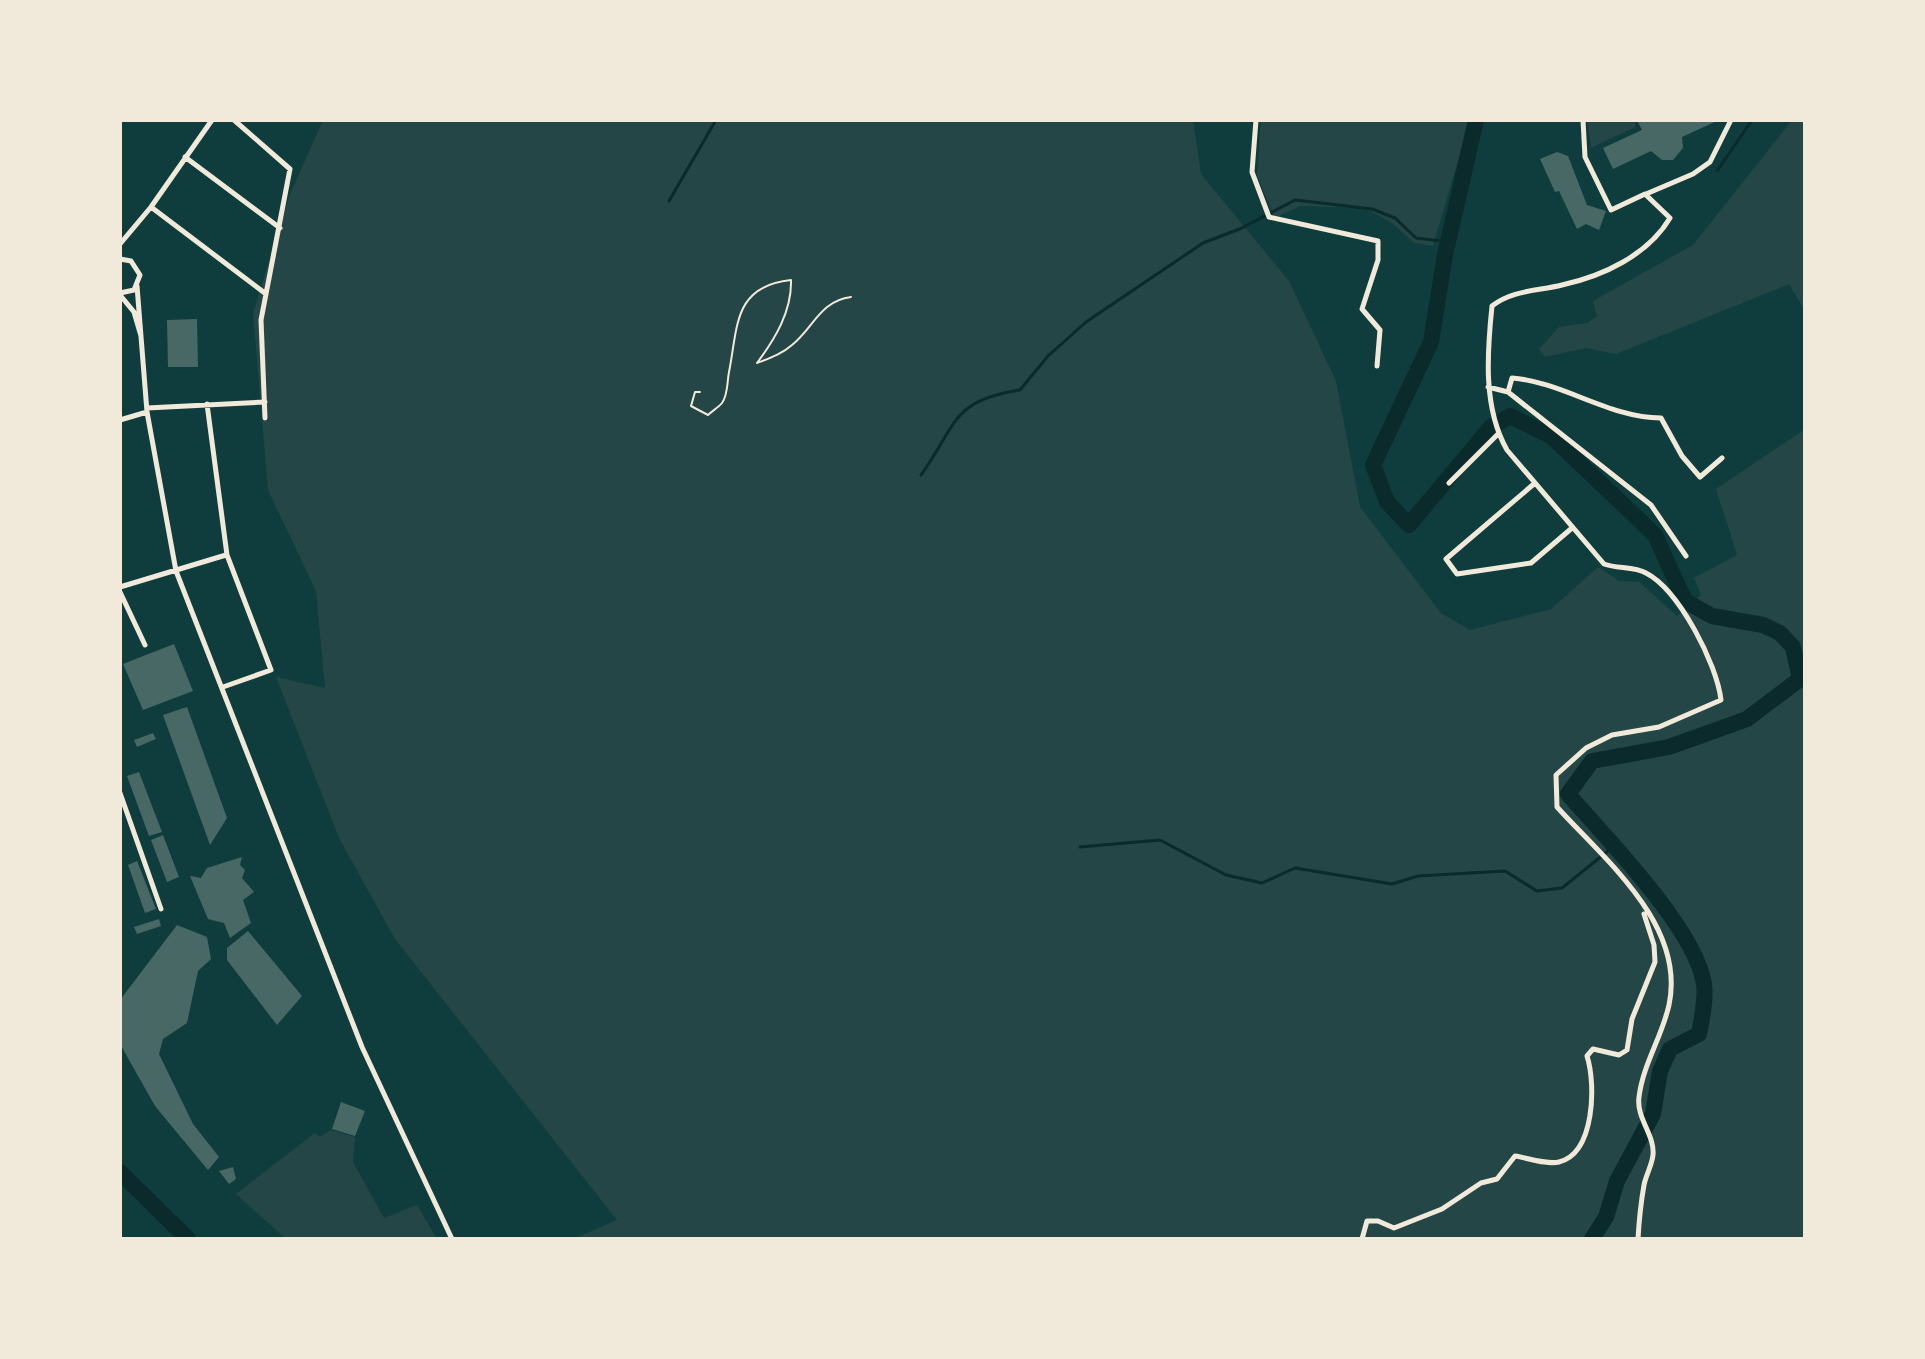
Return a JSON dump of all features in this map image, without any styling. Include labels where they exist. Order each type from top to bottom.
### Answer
[{"type":"street","points":[[120,244],[151,207],[212,120]]},
{"type":"street","points":[[234,120],[290,169],[281,229],[261,320],[265,418]]},
{"type":"street","points":[[1256,120],[1252,172],[1269,217],[1378,241],[1378,260],[1362,309],[1380,330],[1377,366]]},
{"type":"street","points":[[1583,120],[1585,157],[1611,210],[1693,174],[1710,162],[1731,120]]},
{"type":"street","points":[[185,157],[281,229]]},
{"type":"street","points":[[1638,1239],[1644,1182],[1653,1155],[1651,1141],[1638,1109],[1647,1060],[1668,1008],[1672,984],[1666,944],[1627,883],[1557,807],[1556,775],[1586,748],[1612,735],[1659,727],[1721,700],[1719,680],[1694,629],[1656,578],[1642,570],[1604,564],[1535,483],[1498,431],[1488,387],[1492,306],[1516,293],[1564,285],[1631,257],[1661,232],[1670,218],[1645,194]]},
{"type":"street","points":[[151,207],[266,294]]},
{"type":"street","points":[[120,259],[131,261],[139,270],[137,286],[147,410],[176,571],[362,1047],[452,1239]]},
{"type":"street","points":[[120,294],[129,293],[137,286]]},
{"type":"street","points":[[120,294],[134,312],[144,348]]},
{"type":"street","points":[[1508,392],[1512,378],[1536,380],[1633,415],[1661,418],[1677,449],[1700,477],[1722,458]]},
{"type":"street","points":[[1488,387],[1508,392],[1651,505],[1686,556]]},
{"type":"street","points":[[120,420],[147,410],[265,402]]},
{"type":"street","points":[[207,404],[227,555],[271,670],[223,687]]},
{"type":"street","points":[[1449,483],[1498,431]]},
{"type":"street","points":[[1535,483],[1446,559],[1457,574],[1531,563],[1572,528]]},
{"type":"street","points":[[145,645],[120,589],[227,555]]},
{"type":"street","points":[[120,793],[161,909]]},
{"type":"street","points":[[1362,1239],[1367,1221],[1378,1221],[1394,1228],[1442,1209],[1481,1183],[1497,1179],[1515,1156],[1557,1163],[1583,1145],[1594,1079],[1587,1056],[1593,1049],[1619,1055],[1627,1050],[1632,1019],[1655,962],[1654,945],[1639,902]]},
{"type":"path","points":[[700,392],[695,392],[691,406],[708,415],[723,402],[736,350],[734,329],[742,306],[767,283],[791,280],[791,294],[774,341],[757,363],[779,355],[795,343],[809,323],[835,299],[851,297]]},
{"type":"shaded area","points":[[323,120],[1193,120],[1201,174],[1289,281],[1336,381],[1360,507],[1441,613],[1470,630],[1551,609],[1598,567],[1619,581],[1639,582],[1677,616],[1701,595],[1694,578],[1737,555],[1716,489],[1805,429],[1805,1239],[573,1239],[617,1220],[395,939],[339,838],[276,677],[325,688],[316,591],[268,490],[253,313],[290,194]]},
{"type":"shaded area","points":[[1261,120],[1470,120],[1433,246],[1414,243],[1392,223],[1365,208],[1300,206],[1275,218],[1257,176]]},
{"type":"shaded area","points":[[1587,120],[1635,120],[1635,127],[1591,148]]},
{"type":"shaded area","points":[[1792,120],[1805,120],[1805,311],[1789,284],[1616,354],[1586,348],[1545,357],[1539,349],[1559,327],[1587,323],[1597,316],[1593,301],[1693,245]]},
{"type":"shaded area","points":[[331,1130],[355,1137],[353,1162],[384,1218],[417,1205],[437,1239],[286,1239],[236,1194],[315,1133],[320,1137]]},
{"type":"building","points":[[1637,120],[1719,120],[1682,137],[1683,148],[1673,160],[1662,160],[1651,151],[1613,169],[1603,148],[1642,130]]},
{"type":"building","points":[[1557,152],[1568,156],[1587,205],[1606,211],[1599,230],[1586,224],[1577,229],[1559,191],[1555,192],[1540,159]]},
{"type":"building","points":[[197,319],[198,367],[168,367],[167,320]]},
{"type":"building","points":[[174,644],[193,691],[143,710],[123,664]]},
{"type":"building","points":[[187,707],[227,818],[210,845],[163,715]]},
{"type":"building","points":[[153,733],[156,739],[137,747],[134,740]]},
{"type":"building","points":[[139,772],[162,832],[149,836],[127,776]]},
{"type":"building","points":[[163,835],[179,877],[167,882],[151,840]]},
{"type":"building","points":[[242,857],[240,865],[245,870],[242,878],[254,892],[243,900],[251,923],[230,938],[224,923],[208,919],[190,876],[201,878],[207,868]]},
{"type":"building","points":[[137,861],[156,909],[145,913],[128,865]]},
{"type":"building","points":[[159,919],[161,926],[137,934],[134,927]]},
{"type":"building","points":[[177,925],[207,937],[211,959],[198,971],[187,1023],[163,1039],[159,1054],[193,1124],[219,1157],[208,1170],[155,1106],[120,1044],[120,1000]]},
{"type":"building","points":[[248,931],[302,996],[277,1025],[227,960],[227,948]]},
{"type":"building","points":[[341,1102],[365,1111],[355,1136],[332,1129]]},
{"type":"building","points":[[233,1167],[236,1179],[229,1184],[219,1171]]},
{"type":"waterway","points":[[669,201],[716,120]]},
{"type":"waterway","points":[[1476,120],[1445,255],[1431,342],[1373,465],[1387,502],[1409,525],[1491,427],[1510,416],[1551,436],[1655,535],[1685,601],[1712,616],[1763,625],[1780,633],[1793,647],[1800,679],[1747,719],[1669,747],[1592,761],[1568,794],[1667,911],[1685,937],[1704,984],[1699,1034],[1670,1049],[1660,1071],[1653,1114],[1617,1181],[1606,1217],[1592,1239]]},
{"type":"waterway","points":[[1717,171],[1752,120]]},
{"type":"waterway","points":[[921,475],[950,428],[968,408],[997,395],[1020,390],[1048,356],[1086,322],[1203,243],[1242,228],[1295,200],[1372,209],[1395,218],[1416,238],[1449,242]]},
{"type":"waterway","points":[[1080,847],[1160,840],[1226,875],[1262,883],[1295,868],[1392,884],[1418,876],[1505,871],[1537,891],[1562,888],[1613,847]]},
{"type":"waterway","points":[[120,1172],[188,1239]]}]
